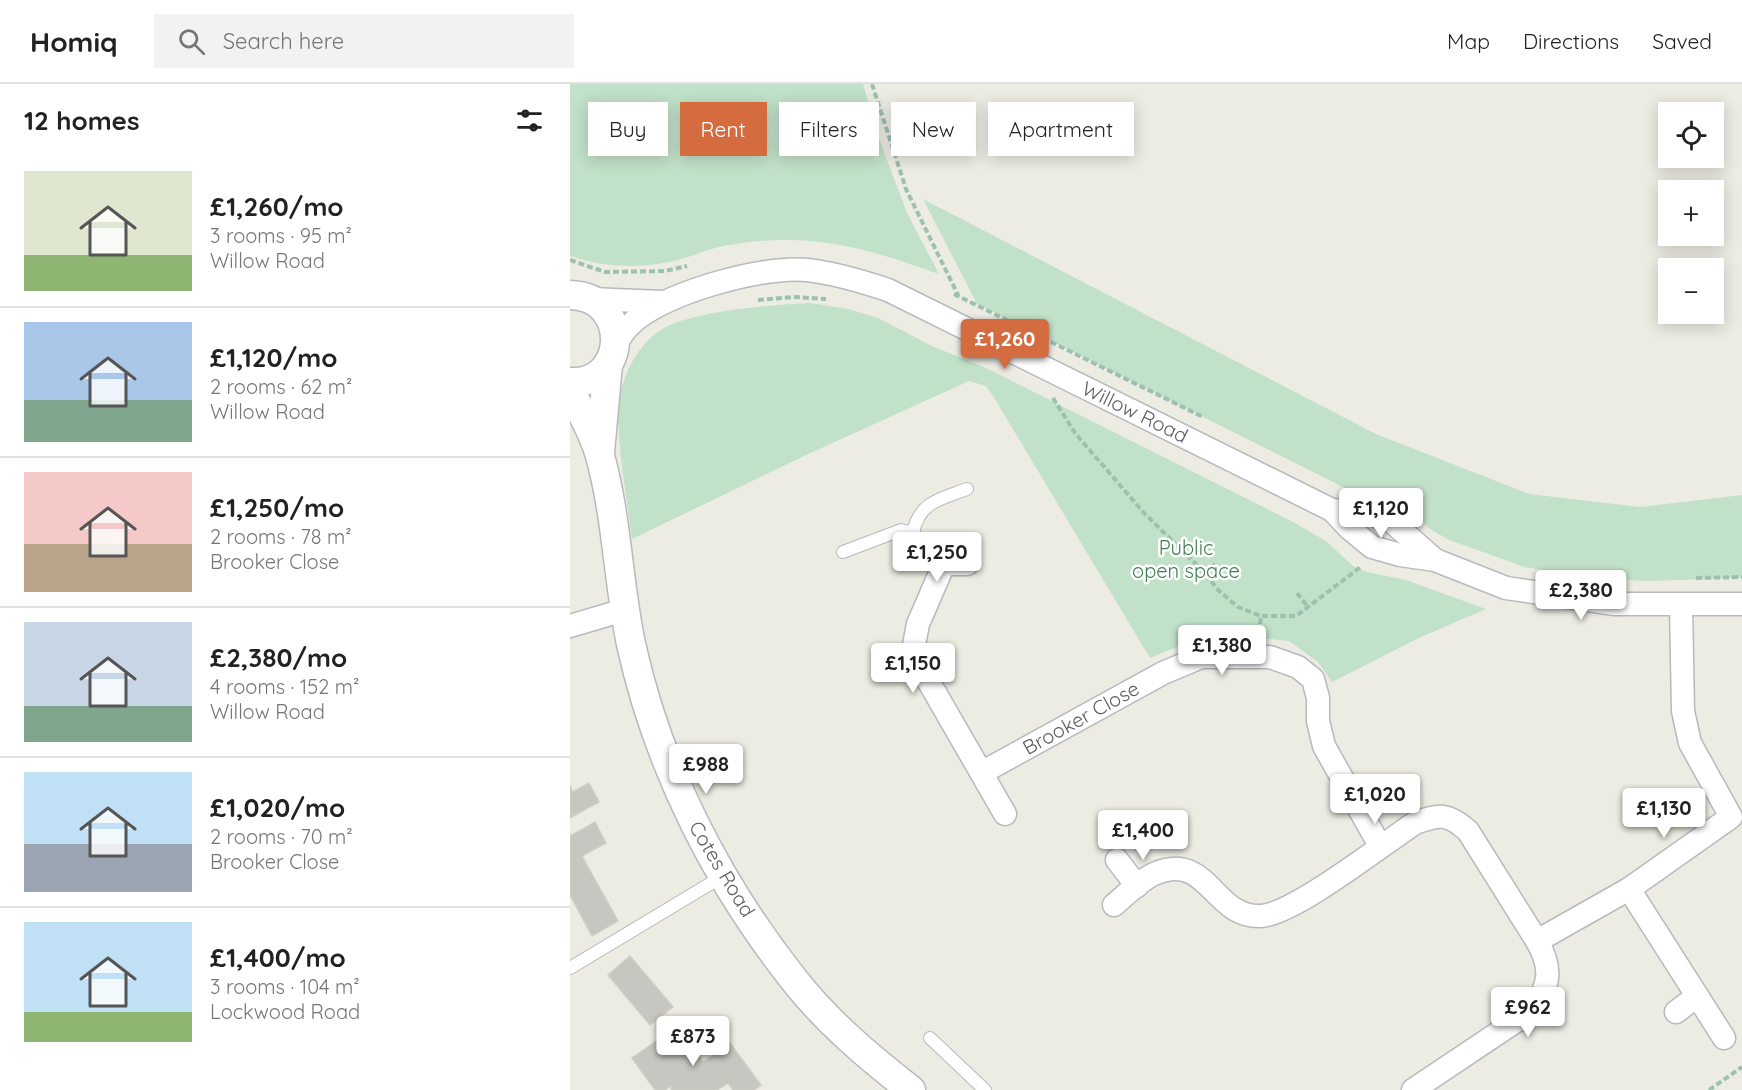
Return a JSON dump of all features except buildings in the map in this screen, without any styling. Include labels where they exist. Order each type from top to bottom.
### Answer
[{"type":"street","name":"Willow Road","points":[[611,354],[630,324],[663,302],[719,282],[758,274],[805,270],[852,279],[888,290],[1332,510],[1372,547],[1400,555],[1435,560],[1506,588],[1549,596],[1614,604],[1742,604]]},
{"type":"street","name":"Willow Road","points":[[575,296],[663,302]]},
{"type":"street","name":"Cotes Road","points":[[575,296],[610,316],[616,329],[600,454]]},
{"type":"street","points":[[570,382],[580,382],[597,375],[611,354]]},
{"type":"street","name":"Cotes Road","points":[[570,394],[600,454],[617,546],[624,610],[639,678],[682,801],[723,876],[795,982],[836,1024],[911,1090]]},
{"type":"street","name":"Willow Road","points":[[1332,510],[1372,514],[1391,520],[1435,560]]},
{"type":"street","points":[[967,564],[928,549],[914,645],[922,670],[983,772],[1005,814]]},
{"type":"street","points":[[1538,941],[1629,889],[1737,814],[1690,742],[1683,711],[1681,605]]},
{"type":"street","points":[[570,626],[624,610]]},
{"type":"street","name":"Brooker Close","points":[[983,772],[1163,673],[1201,657],[1235,655],[1270,657],[1298,666],[1313,679],[1318,698],[1318,721],[1324,746],[1380,846]]},
{"type":"street","points":[[1114,905],[1154,874],[1175,869],[1193,872],[1223,902],[1238,911],[1259,916],[1279,912],[1303,899],[1424,819],[1434,816],[1453,818],[1468,831],[1538,941],[1546,957],[1548,979],[1542,997],[1531,1011],[1413,1090]]},
{"type":"street","points":[[1117,860],[1137,886]]},
{"type":"street","points":[[1629,889],[1725,1038]]},
{"type":"street","points":[[1676,1012],[1697,996]]},
{"type":"lane","points":[[928,549],[916,517],[932,502],[967,489]]},
{"type":"lane","points":[[843,552],[901,530],[928,549]]},
{"type":"lane","points":[[570,968],[723,876]]},
{"type":"lane","points":[[930,1038],[985,1090]]},
{"type":"path","points":[[872,84],[906,189],[958,296]]},
{"type":"path","points":[[751,301],[794,297],[831,299]]},
{"type":"path","points":[[1063,401],[1052,395],[1075,434],[1144,513],[1204,572],[1218,590],[1238,607],[1261,616],[1296,616],[1360,568],[1372,547]]},
{"type":"path","points":[[1354,561],[1360,568]]},
{"type":"path","points":[[1204,572],[1215,564]]},
{"type":"path","points":[[1297,592],[1308,607]]},
{"type":"path","points":[[1709,1090],[1742,1067]]},
{"type":"green space","points":[[570,84],[863,84],[868,102],[779,102],[779,156],[879,156],[879,139],[907,213],[939,274],[863,250],[815,241],[763,241],[728,245],[678,260],[637,266],[610,265],[570,256]]},
{"type":"green space","points":[[923,199],[1376,434],[1529,494],[1640,507],[1742,495],[1742,578],[1646,581],[1584,577],[1525,567],[1449,540],[1430,529],[1399,500],[1383,494],[1347,489],[977,304]]},
{"type":"green space","name":"Public open space","points":[[810,303],[848,309],[878,318],[932,346],[986,368],[1293,522],[1326,541],[1353,566],[1367,572],[1406,580],[1486,609],[1421,637],[1332,682],[1318,662],[1289,641],[1251,637],[1192,641],[1150,658],[995,399],[986,386],[969,381],[804,456],[632,539],[618,416],[625,377],[638,353],[655,334],[680,321],[736,309]]}]
